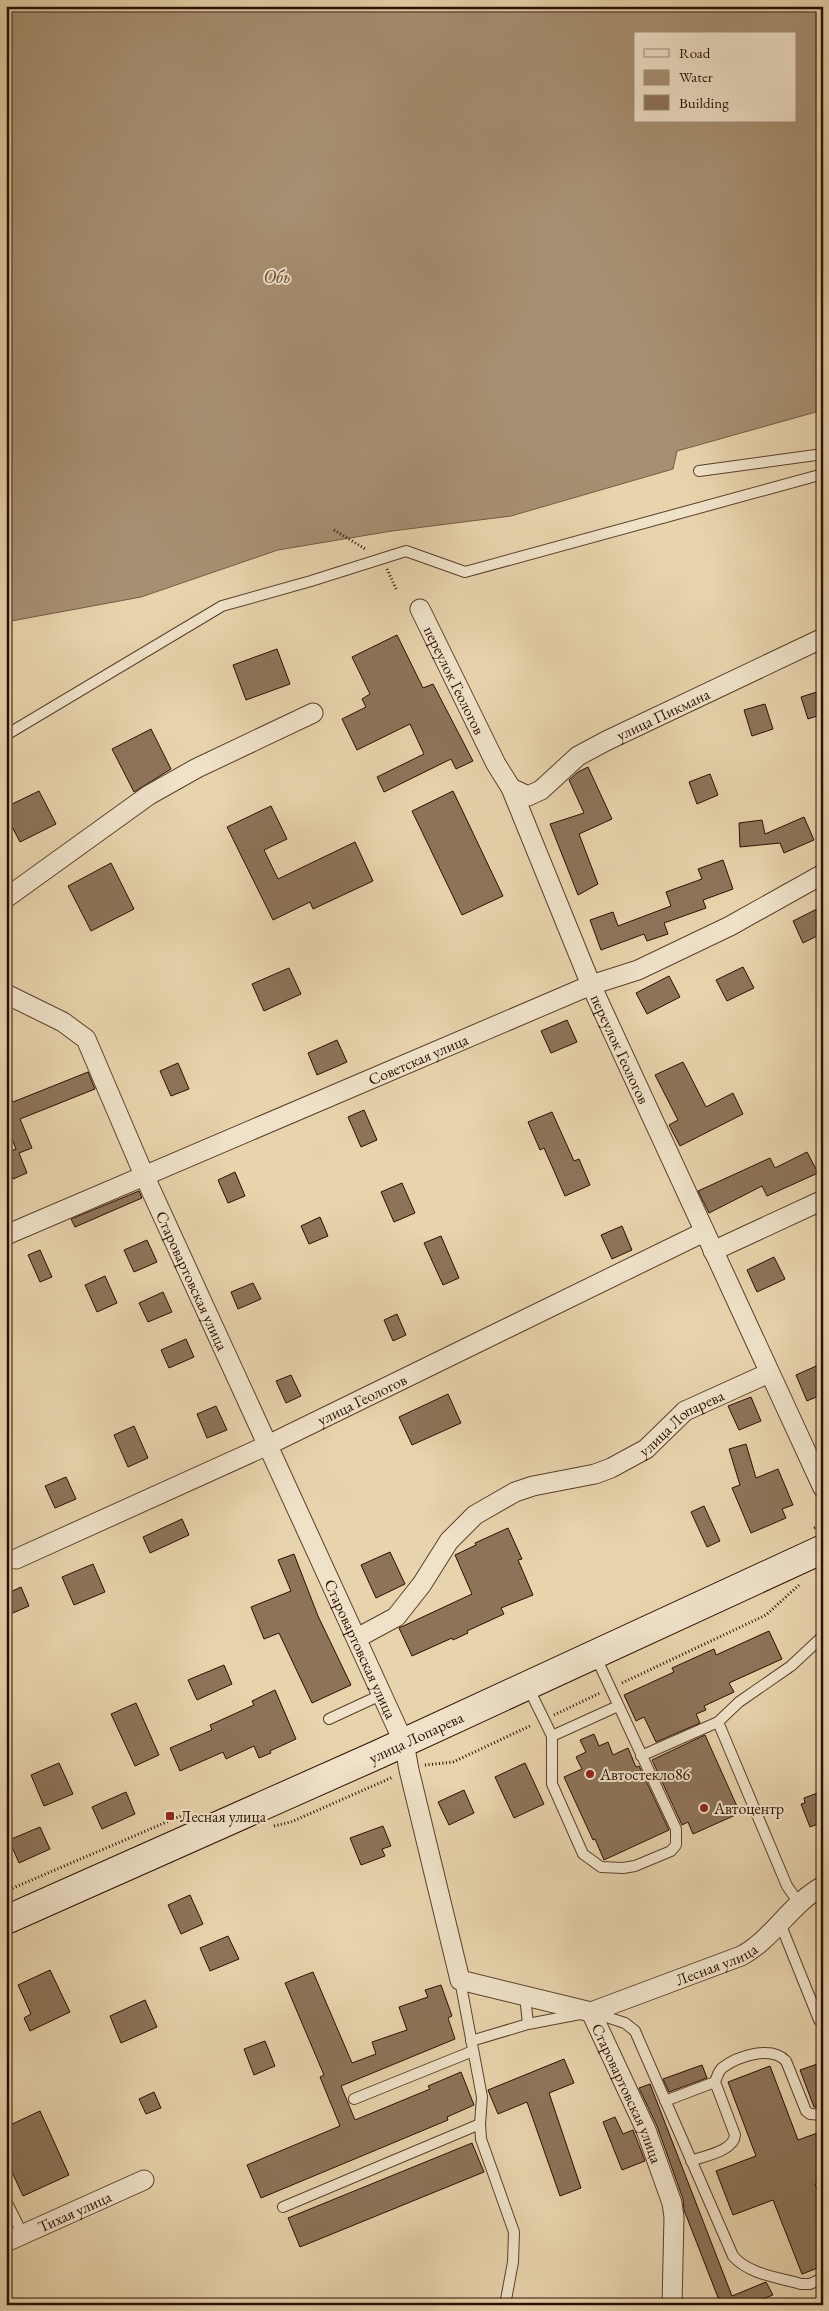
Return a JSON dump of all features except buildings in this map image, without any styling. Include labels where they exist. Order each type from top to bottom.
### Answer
[{"type":"main road","name":"улица Лопарева","points":[[6,1920],[404,1743],[823,1549]]},
{"type":"street","name":"переулок Геологов","points":[[420,609],[496,764],[511,788],[591,985],[823,1488]]},
{"type":"street","name":"улица Пикмана","points":[[511,788],[528,796],[541,790],[578,756],[823,638]]},
{"type":"street","points":[[6,898],[148,795],[197,768],[313,713]]},
{"type":"street","name":"Советская улица","points":[[6,1235],[591,985],[646,966],[730,926],[823,874]]},
{"type":"street","name":"Старовартовская улица","points":[[6,994],[64,1022],[86,1039],[144,1176],[404,1743],[408,1770],[460,1980],[590,2012],[646,2130],[672,2202],[674,2217],[672,2305]]},
{"type":"street","points":[[713,1251],[823,1200]]},
{"type":"street","name":"улица Геологов","points":[[16,1559],[268,1445],[704,1232]]},
{"type":"street","name":"улица Лопарева","points":[[357,1638],[396,1616],[422,1584],[449,1541],[475,1515],[524,1489],[595,1474],[611,1468],[646,1449],[685,1411],[770,1373]]},
{"type":"street","name":"Лесная улица","points":[[590,2012],[741,1956],[756,1948],[799,1903],[823,1886]]},
{"type":"street","name":"Тихая улица","points":[[14,2239],[144,2180]]},
{"type":"lane","points":[[699,471],[823,454]]},
{"type":"lane","points":[[6,735],[222,606],[406,551],[465,572],[823,474]]},
{"type":"lane","points":[[641,1756],[718,1722],[739,1702],[791,1666],[823,1636]]},
{"type":"lane","points":[[527,1686],[552,1736],[552,1784],[583,1854],[601,1867],[623,1868],[635,1866],[671,1851],[676,1845],[676,1829],[594,1655]]},
{"type":"lane","points":[[329,1719],[383,1694]]},
{"type":"lane","points":[[552,1736],[618,1706]]},
{"type":"lane","points":[[718,1722],[787,1886],[799,1903]]},
{"type":"lane","points":[[780,1923],[819,2020]]},
{"type":"lane","points":[[460,1980],[482,2097],[481,2139],[514,2232],[513,2262],[505,2305]]},
{"type":"lane","points":[[525,1996],[528,2024]]},
{"type":"lane","points":[[354,2099],[472,2046],[528,2024],[590,2012],[632,2027],[737,2262],[745,2267],[802,2284],[810,2284],[823,2278]]},
{"type":"lane","points":[[665,2101],[715,2082],[722,2068],[747,2056],[766,2053],[778,2055],[786,2062],[806,2111],[810,2114],[823,2115]]},
{"type":"lane","points":[[691,2161],[728,2147],[735,2139],[736,2135],[715,2082]]},
{"type":"lane","points":[[283,2207],[480,2124]]},
{"type":"lane","points":[[6,2201],[14,2239]]},
{"type":"path","points":[[334,530],[382,559],[396,589]]},
{"type":"water","name":"Обь","points":[[6,6],[823,6],[823,410],[677,451],[673,469],[511,516],[392,531],[278,550],[141,597],[6,622]]},
{"type":"place","name":"Автостекло86","points":[[590,1774]]},
{"type":"place","name":"Автоцентр","points":[[704,1808]]},
{"type":"place","name":"Лесная улица","points":[[170,1816]]}]
